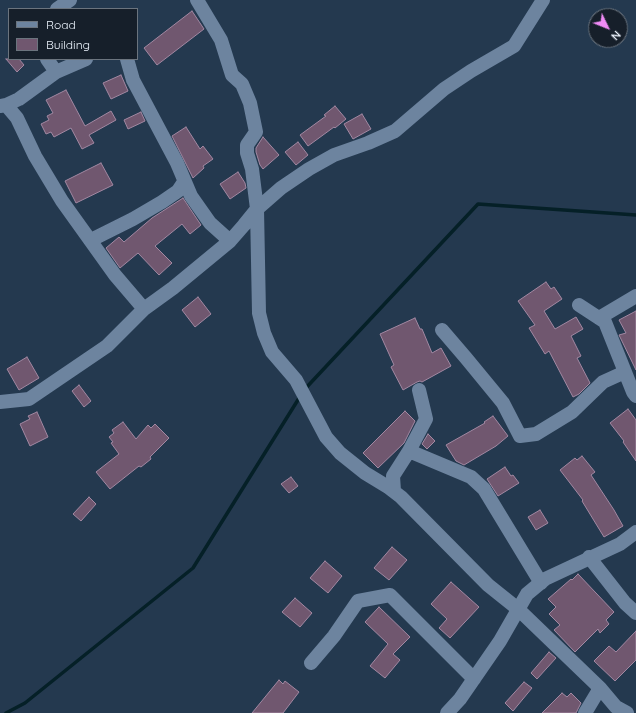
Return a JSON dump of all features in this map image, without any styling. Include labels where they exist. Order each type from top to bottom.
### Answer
[{"type":"street","points":[[58,8],[70,0]]},
{"type":"street","points":[[197,0],[221,40],[232,75],[242,84],[250,103],[256,132],[247,145],[247,153],[252,169],[257,209],[259,313],[264,333],[272,352],[296,380],[326,437],[340,453],[365,473],[394,491],[488,585],[518,609],[600,688],[616,707],[627,713]]},
{"type":"street","points":[[0,402],[29,399],[107,346],[144,309],[173,288],[230,241],[257,209],[281,188],[309,169],[334,155],[368,143],[395,131],[444,89],[471,71],[514,46],[542,0]]},
{"type":"street","points":[[48,60],[56,72]]},
{"type":"street","points":[[84,60],[56,72],[19,99],[3,106],[17,118],[35,156],[62,201],[115,275],[144,309]]},
{"type":"street","points":[[127,60],[133,80],[176,163],[191,196],[210,223],[230,241]]},
{"type":"street","points":[[90,240],[133,219],[162,202],[178,191],[184,182]]},
{"type":"street","points":[[599,318],[636,296]]},
{"type":"street","points":[[580,305],[605,322],[633,392],[636,396]]},
{"type":"street","points":[[442,330],[502,403],[520,436],[536,434],[572,412],[602,382],[625,372]]},
{"type":"street","points":[[394,491],[393,476],[426,419],[419,390]]},
{"type":"street","points":[[408,451],[471,477],[484,489],[541,582]]},
{"type":"street","points":[[448,713],[460,699],[500,641],[527,594],[545,579],[620,544],[636,532]]},
{"type":"street","points":[[589,558],[625,603],[636,613]]},
{"type":"street","points":[[310,663],[334,636],[358,601],[390,595],[474,679]]},
{"type":"street","points":[[585,713],[600,688]]},
{"type":"building","points":[[192,11],[204,29],[157,65],[144,48]]},
{"type":"building","points":[[6,59],[20,60],[24,65],[17,72]]},
{"type":"building","points":[[121,75],[128,91],[111,99],[103,83]]},
{"type":"building","points":[[66,90],[85,126],[111,111],[116,120],[89,135],[94,143],[82,149],[71,128],[54,137],[51,132],[46,134],[41,124],[49,120],[47,116],[53,113],[46,100]]},
{"type":"building","points":[[335,106],[346,119],[308,146],[300,135],[326,116],[324,115]]},
{"type":"building","points":[[141,112],[145,121],[128,129],[124,120]]},
{"type":"building","points":[[362,114],[371,129],[353,139],[344,124]]},
{"type":"building","points":[[186,127],[200,149],[203,146],[213,159],[203,166],[204,168],[193,178],[172,136]]},
{"type":"building","points":[[263,137],[279,155],[263,169],[260,165],[256,148]]},
{"type":"building","points":[[298,142],[308,155],[296,165],[285,152]]},
{"type":"building","points":[[101,163],[113,185],[76,203],[65,181]]},
{"type":"building","points":[[238,172],[245,183],[246,188],[230,199],[220,184]]},
{"type":"building","points":[[183,198],[201,225],[190,234],[182,224],[155,246],[172,263],[159,275],[138,253],[120,268],[106,248],[119,237],[124,242],[152,218]]},
{"type":"building","points":[[546,282],[551,289],[554,287],[562,299],[544,311],[555,329],[576,317],[583,329],[571,336],[581,356],[577,358],[590,383],[579,394],[573,397],[549,351],[545,354],[529,328],[535,325],[518,301]]},
{"type":"building","points":[[198,297],[211,314],[195,327],[182,310]]},
{"type":"building","points":[[636,311],[636,370],[619,335],[626,333],[619,320]]},
{"type":"building","points":[[415,318],[420,329],[422,329],[432,353],[441,348],[451,366],[422,382],[417,382],[403,390],[391,367],[394,365],[380,334]]},
{"type":"building","points":[[27,357],[39,378],[19,390],[7,369]]},
{"type":"building","points":[[79,385],[91,401],[84,407],[72,391]]},
{"type":"building","points":[[628,409],[636,420],[636,461],[623,442],[624,441],[610,423]]},
{"type":"building","points":[[405,411],[415,421],[404,443],[378,468],[363,453]]},
{"type":"building","points":[[37,412],[48,437],[30,446],[20,424],[30,419],[28,416]]},
{"type":"building","points":[[493,416],[508,436],[496,446],[464,465],[456,461],[446,445],[485,423],[484,422]]},
{"type":"building","points":[[123,422],[136,439],[148,425],[151,428],[155,424],[169,438],[150,457],[151,459],[141,467],[139,466],[110,489],[96,472],[119,454],[111,443],[113,442],[109,437],[114,433],[112,430]]},
{"type":"building","points":[[428,434],[435,441],[427,449],[422,444]]},
{"type":"building","points":[[582,456],[595,472],[591,475],[623,526],[604,537],[582,501],[583,500],[560,470],[575,458],[577,460]]},
{"type":"building","points":[[505,467],[511,476],[513,475],[519,483],[498,496],[487,479]]},
{"type":"building","points":[[291,477],[298,486],[289,493],[281,484]]},
{"type":"building","points":[[89,497],[96,504],[81,521],[73,514]]},
{"type":"building","points":[[540,510],[548,523],[536,530],[528,517]]},
{"type":"building","points":[[392,547],[407,560],[389,580],[374,568]]},
{"type":"building","points":[[325,561],[342,576],[328,593],[310,578]]},
{"type":"building","points":[[578,574],[614,612],[606,620],[609,624],[600,633],[598,629],[575,652],[554,630],[560,625],[549,614],[556,607],[548,599]]},
{"type":"building","points":[[451,582],[479,607],[450,638],[439,628],[447,619],[431,604]]},
{"type":"building","points":[[295,598],[312,613],[300,627],[282,612]]},
{"type":"building","points":[[379,607],[410,637],[393,654],[400,660],[385,678],[370,666],[388,644],[365,622]]},
{"type":"building","points":[[636,631],[636,660],[615,681],[594,661],[609,646],[616,652]]},
{"type":"building","points":[[549,652],[556,658],[537,679],[531,673]]},
{"type":"building","points":[[279,680],[283,684],[285,681],[299,692],[283,713],[252,713]]},
{"type":"building","points":[[524,682],[532,688],[513,711],[505,703]]},
{"type":"building","points":[[562,693],[567,697],[571,693],[581,703],[576,713],[542,713]]},
{"type":"waterway","points":[[304,390],[478,204],[636,215]]},
{"type":"waterway","points":[[6,713],[25,703],[193,568],[301,395]]}]
